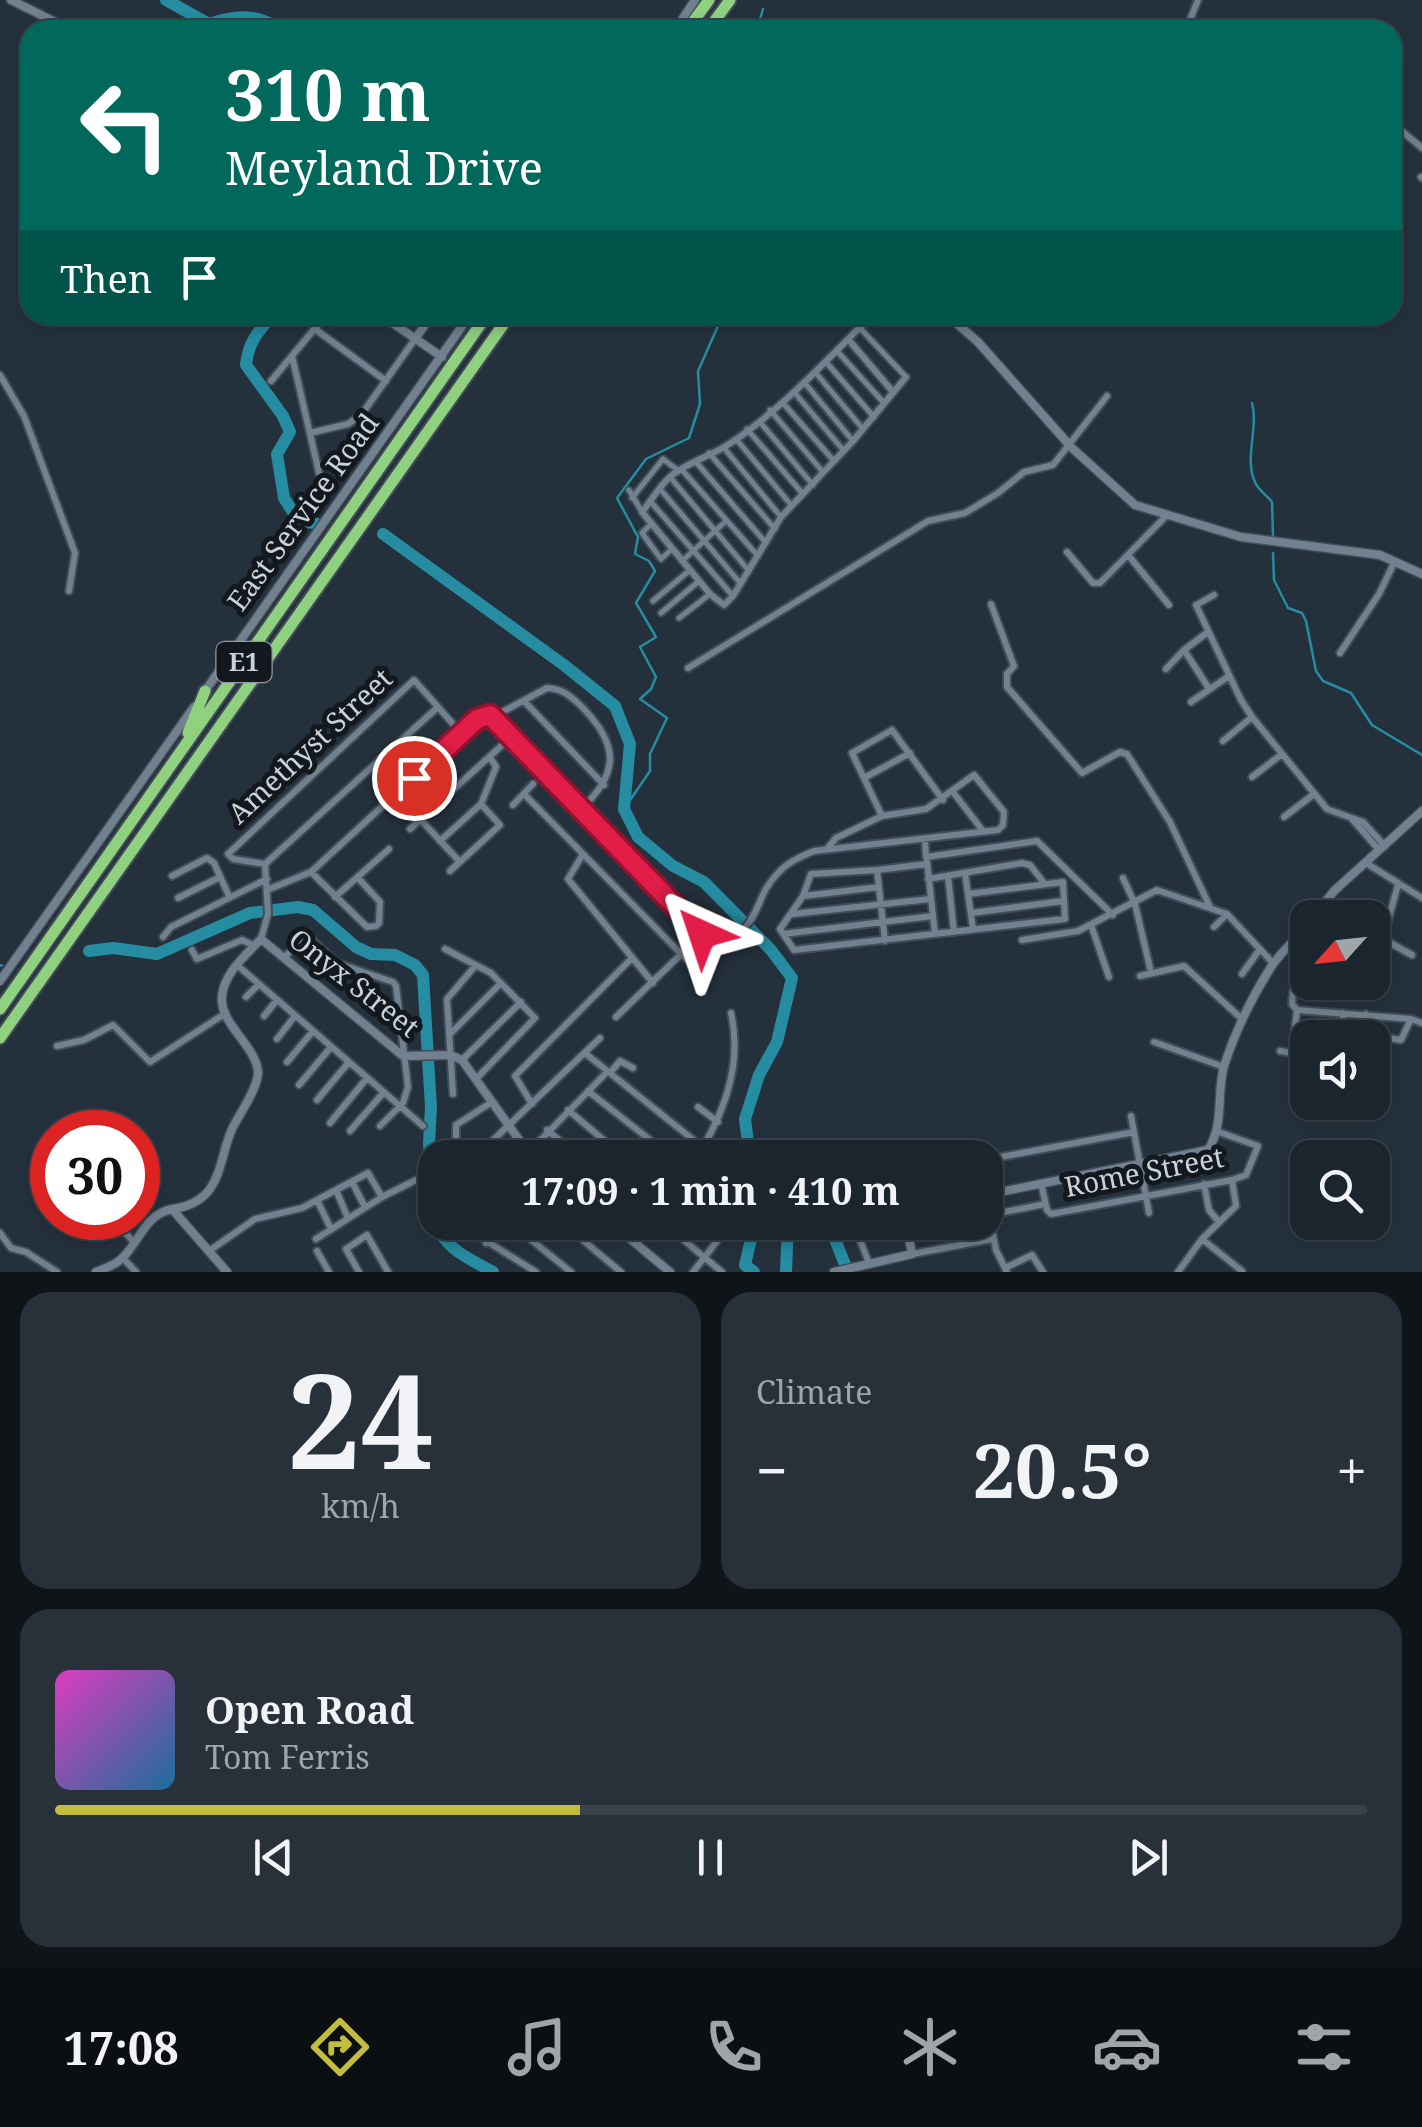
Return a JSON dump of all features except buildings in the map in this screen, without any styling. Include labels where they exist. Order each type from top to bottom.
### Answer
[{"type":"highway","name":"E1","points":[[0,1009],[480,325]]},
{"type":"highway","name":"E1","points":[[0,1038],[503,325]]},
{"type":"highway","points":[[180,754],[205,691]]},
{"type":"street","points":[[11,0],[51,20]]},
{"type":"street","points":[[1402,131],[1422,148]]},
{"type":"street","points":[[271,381],[318,325]]},
{"type":"street","points":[[396,325],[442,357]]},
{"type":"street","points":[[310,433],[354,420],[425,325]]},
{"type":"street","name":"East Service Road","points":[[0,981],[463,325]]},
{"type":"street","points":[[642,512],[670,477],[724,448],[816,372],[862,325]]},
{"type":"street","points":[[959,325],[1126,501],[1241,537],[1360,551],[1422,574]]},
{"type":"street","points":[[630,490],[651,524],[710,594],[720,604],[732,596],[781,516],[864,430],[906,377],[859,328]]},
{"type":"street","points":[[314,330],[386,380]]},
{"type":"street","points":[[848,338],[893,392]]},
{"type":"street","points":[[836,351],[884,404]]},
{"type":"street","points":[[292,356],[323,490]]},
{"type":"street","points":[[826,362],[874,417]]},
{"type":"street","points":[[816,372],[864,430]]},
{"type":"street","points":[[0,375],[24,416],[75,553],[69,591]]},
{"type":"street","points":[[804,382],[853,441]]},
{"type":"street","points":[[793,390],[844,451]]},
{"type":"street","points":[[688,668],[928,522],[965,513],[1024,472],[1053,465],[1107,396]]},
{"type":"street","points":[[781,400],[834,462]]},
{"type":"street","points":[[770,410],[823,472]]},
{"type":"street","points":[[758,420],[813,485]]},
{"type":"street","points":[[747,429],[803,494]]},
{"type":"street","points":[[736,438],[792,506]]},
{"type":"street","points":[[724,448],[781,516]]},
{"type":"street","points":[[709,453],[774,530]]},
{"type":"street","points":[[632,498],[662,459],[681,471],[758,556]]},
{"type":"street","points":[[696,462],[766,543]]},
{"type":"street","points":[[670,477],[749,571]]},
{"type":"street","points":[[660,489],[740,584]]},
{"type":"street","points":[[650,501],[732,596]]},
{"type":"street","points":[[1067,552],[1097,584],[1167,515]]},
{"type":"street","points":[[682,561],[726,521]]},
{"type":"street","points":[[651,524],[642,533],[654,552],[661,559],[672,549]]},
{"type":"street","points":[[1128,555],[1169,605]]},
{"type":"street","points":[[1340,653],[1379,594],[1395,561]]},
{"type":"street","points":[[653,601],[690,570]]},
{"type":"street","points":[[661,613],[699,581]]},
{"type":"street","points":[[679,618],[710,594]]},
{"type":"street","points":[[1214,595],[1196,605],[1228,676],[1252,717],[1326,809],[1351,818],[1382,848]]},
{"type":"street","points":[[992,604],[1014,666],[1006,674],[1007,687],[1082,774],[1120,752],[1127,754],[1170,822],[1210,907]]},
{"type":"street","points":[[1166,669],[1208,632]]},
{"type":"street","points":[[1184,650],[1208,687]]},
{"type":"street","points":[[1191,702],[1228,676]]},
{"type":"street","name":"Amethyst Street","points":[[265,864],[233,860],[228,854],[414,680],[462,734]]},
{"type":"street","points":[[268,890],[311,872],[482,716],[493,717],[546,688],[565,691],[600,726],[610,755],[604,786],[581,809]]},
{"type":"street","points":[[524,701],[604,786]]},
{"type":"street","points":[[96,1272],[123,1258],[132,1242],[158,1215],[191,1204],[214,1184],[222,1170],[232,1131],[257,1080],[256,1064],[222,1003],[224,986],[258,942],[268,914],[265,864],[438,707]]},
{"type":"street","points":[[493,717],[702,934],[718,945],[752,922],[768,887],[782,868],[814,851],[827,850],[926,840],[1002,828],[1004,812],[974,775],[944,800],[923,810],[882,816],[836,838],[827,850]]},
{"type":"street","points":[[1223,741],[1252,717]]},
{"type":"street","points":[[882,816],[852,753],[892,730],[944,800]]},
{"type":"street","points":[[410,829],[511,736]]},
{"type":"street","points":[[864,778],[910,752]]},
{"type":"street","points":[[1252,777],[1282,754]]},
{"type":"street","points":[[440,842],[481,804],[496,767],[490,756]]},
{"type":"street","points":[[513,805],[532,784]]},
{"type":"street","points":[[954,792],[983,831]]},
{"type":"street","points":[[524,794],[705,978]]},
{"type":"street","points":[[1284,817],[1314,794]]},
{"type":"street","points":[[450,871],[500,825],[481,804]]},
{"type":"street","points":[[1327,900],[1422,811]]},
{"type":"street","points":[[420,819],[460,862]]},
{"type":"street","points":[[926,840],[935,934]]},
{"type":"street","points":[[1063,882],[1065,919],[797,952],[780,928],[802,896],[810,874],[877,870],[1033,840],[1113,915]]},
{"type":"street","points":[[335,897],[389,849]]},
{"type":"street","points":[[583,854],[568,879],[653,983]]},
{"type":"street","points":[[172,876],[208,858],[229,896]]},
{"type":"street","points":[[928,879],[1022,863],[1030,865],[1044,882]]},
{"type":"street","points":[[1366,864],[1422,898]]},
{"type":"street","points":[[877,870],[885,941]]},
{"type":"street","points":[[311,872],[367,927],[377,926],[380,902],[358,878]]},
{"type":"street","points":[[965,873],[973,929]]},
{"type":"street","points":[[178,898],[220,876]]},
{"type":"street","points":[[948,876],[954,932]]},
{"type":"street","points":[[1123,878],[1135,904],[1150,968]]},
{"type":"street","points":[[968,894],[1074,879]]},
{"type":"street","points":[[163,937],[169,928],[267,880]]},
{"type":"street","points":[[1398,885],[1383,938],[1412,955]]},
{"type":"street","points":[[802,896],[879,887]]},
{"type":"street","points":[[1413,894],[1422,887]]},
{"type":"street","points":[[1022,940],[1091,926],[1157,890],[1226,914],[1274,964]]},
{"type":"street","points":[[791,914],[930,899]]},
{"type":"street","points":[[971,913],[1064,900]]},
{"type":"street","points":[[1214,927],[1226,914]]},
{"type":"street","points":[[782,934],[933,916]]},
{"type":"street","points":[[1091,926],[1109,977]]},
{"type":"street","points":[[616,1017],[702,934]]},
{"type":"street","points":[[284,958],[306,935],[337,963],[393,982],[408,1088],[400,1106],[380,1126]]},
{"type":"street","points":[[198,959],[244,940],[258,942]]},
{"type":"street","name":"Onyx Street","points":[[258,942],[284,958],[403,1056],[450,1055]]},
{"type":"street","points":[[1003,1191],[1204,1152],[1211,1146],[1216,1131],[1224,1068],[1242,1020],[1274,964],[1290,947]]},
{"type":"street","points":[[445,948],[501,983],[535,1018],[476,1078]]},
{"type":"street","points":[[1242,974],[1260,949]]},
{"type":"street","points":[[192,950],[205,971]]},
{"type":"street","points":[[532,1104],[515,1076],[631,959]]},
{"type":"street","points":[[453,1094],[449,993],[476,965]]},
{"type":"street","points":[[237,966],[423,1126]]},
{"type":"street","points":[[1140,976],[1184,966],[1242,1020]]},
{"type":"street","points":[[448,1035],[501,983]]},
{"type":"street","points":[[246,997],[258,984]]},
{"type":"street","points":[[264,1016],[277,1000]]},
{"type":"street","points":[[1292,1000],[1297,1010],[1296,1020]]},
{"type":"street","points":[[462,1060],[521,1002]]},
{"type":"street","points":[[1297,1010],[1366,1014],[1422,1023]]},
{"type":"street","points":[[58,1046],[84,1040],[113,1025],[150,1062],[226,1013]]},
{"type":"street","points":[[707,1140],[718,1122],[735,1062],[736,1034],[731,1013]]},
{"type":"street","points":[[1343,1013],[1343,1020]]},
{"type":"street","points":[[1366,1014],[1368,1020]]},
{"type":"street","points":[[277,1038],[296,1016]]},
{"type":"street","points":[[1390,1039],[1401,1040],[1411,1019]]},
{"type":"street","points":[[287,1062],[313,1031]]},
{"type":"street","points":[[492,1140],[600,1038]]},
{"type":"street","points":[[1154,1042],[1224,1068]]},
{"type":"street","points":[[299,1085],[332,1047]]},
{"type":"street","points":[[1280,1052],[1290,1053]]},
{"type":"street","points":[[585,1053],[694,1140]]},
{"type":"street","points":[[450,1055],[462,1060],[517,1140]]},
{"type":"street","points":[[539,1140],[622,1061],[633,1068]]},
{"type":"street","points":[[317,1100],[350,1062]]},
{"type":"street","points":[[330,1123],[368,1078]]},
{"type":"street","points":[[588,1091],[649,1140]]},
{"type":"street","points":[[350,1131],[384,1092]]},
{"type":"street","points":[[456,1140],[456,1125],[492,1102]]},
{"type":"street","points":[[698,1107],[718,1122]]},
{"type":"street","points":[[568,1110],[604,1140]]},
{"type":"street","points":[[1131,1116],[1149,1213]]},
{"type":"street","points":[[406,1128],[414,1118]]},
{"type":"street","points":[[547,1130],[559,1140]]},
{"type":"street","name":"Rome Street","points":[[1041,1183],[1051,1214],[1232,1180],[1249,1171],[1256,1145],[1216,1131]]},
{"type":"street","points":[[1003,1157],[1134,1132]]},
{"type":"street","points":[[209,1251],[255,1219],[302,1208],[370,1173],[382,1197]]},
{"type":"street","points":[[316,1239],[416,1180]]},
{"type":"street","points":[[1178,1272],[1236,1204],[1232,1180]]},
{"type":"street","points":[[352,1182],[365,1208]]},
{"type":"street","points":[[1204,1184],[1209,1210],[1219,1222]]},
{"type":"street","points":[[336,1190],[348,1218]]},
{"type":"street","points":[[318,1200],[331,1229]]},
{"type":"street","points":[[1003,1213],[1045,1204]]},
{"type":"street","points":[[172,1210],[227,1272]]},
{"type":"street","points":[[0,1233],[11,1248],[26,1252],[57,1272]]},
{"type":"street","points":[[359,1272],[346,1248],[368,1236],[388,1272]]},
{"type":"street","points":[[482,1240],[536,1272]]},
{"type":"street","points":[[532,1240],[570,1272]]},
{"type":"street","points":[[583,1240],[622,1272]]},
{"type":"street","points":[[632,1240],[670,1272]]},
{"type":"street","points":[[684,1240],[722,1272]]},
{"type":"street","points":[[693,1272],[719,1240]]},
{"type":"street","points":[[858,1240],[865,1264]]},
{"type":"street","points":[[909,1240],[912,1254]]},
{"type":"street","points":[[837,1271],[988,1240]]},
{"type":"street","points":[[993,1240],[1006,1270],[1032,1255],[1043,1272]]},
{"type":"street","points":[[1202,1240],[1242,1271]]},
{"type":"street","points":[[317,1251],[325,1271]]},
{"type":"street","points":[[123,1258],[136,1272]]},
{"type":"street","points":[[552,1272],[559,1262]]},
{"type":"waterway","points":[[166,0],[202,20]]},
{"type":"waterway","points":[[760,20],[763,9]]},
{"type":"waterway","points":[[224,20],[259,20]]},
{"type":"waterway","points":[[264,325],[249,350],[246,365],[290,432],[277,454],[284,498],[305,522],[315,523]]},
{"type":"waterway","points":[[624,809],[650,771],[650,754],[667,718],[640,699],[651,689],[656,677],[640,647],[656,637],[636,603],[655,571],[649,561],[635,554],[638,537],[617,498],[646,459],[689,438],[700,404],[698,371],[719,325]]},
{"type":"waterway","points":[[1252,403],[1252,475],[1272,502],[1273,536]]},
{"type":"waterway","points":[[383,534],[615,706],[630,744],[624,809],[638,837],[673,866],[704,882],[771,950],[792,978],[777,1042],[759,1075],[745,1119],[748,1140]]},
{"type":"waterway","points":[[1273,553],[1274,580],[1288,608],[1302,613],[1306,621],[1316,671],[1323,681],[1351,693],[1372,725],[1422,755]]},
{"type":"waterway","points":[[89,951],[113,948],[157,954],[250,913],[298,907],[313,910],[356,947],[371,954],[395,955],[415,965],[423,975],[431,1107],[429,1140]]},
{"type":"waterway","points":[[445,1240],[493,1272]]},
{"type":"waterway","points":[[751,1240],[745,1265],[754,1272]]},
{"type":"waterway","points":[[786,1272],[787,1240]]},
{"type":"waterway","points":[[835,1240],[848,1272]]},
{"type":"route","points":[[414,778],[477,719],[490,715],[702,934]]}]
